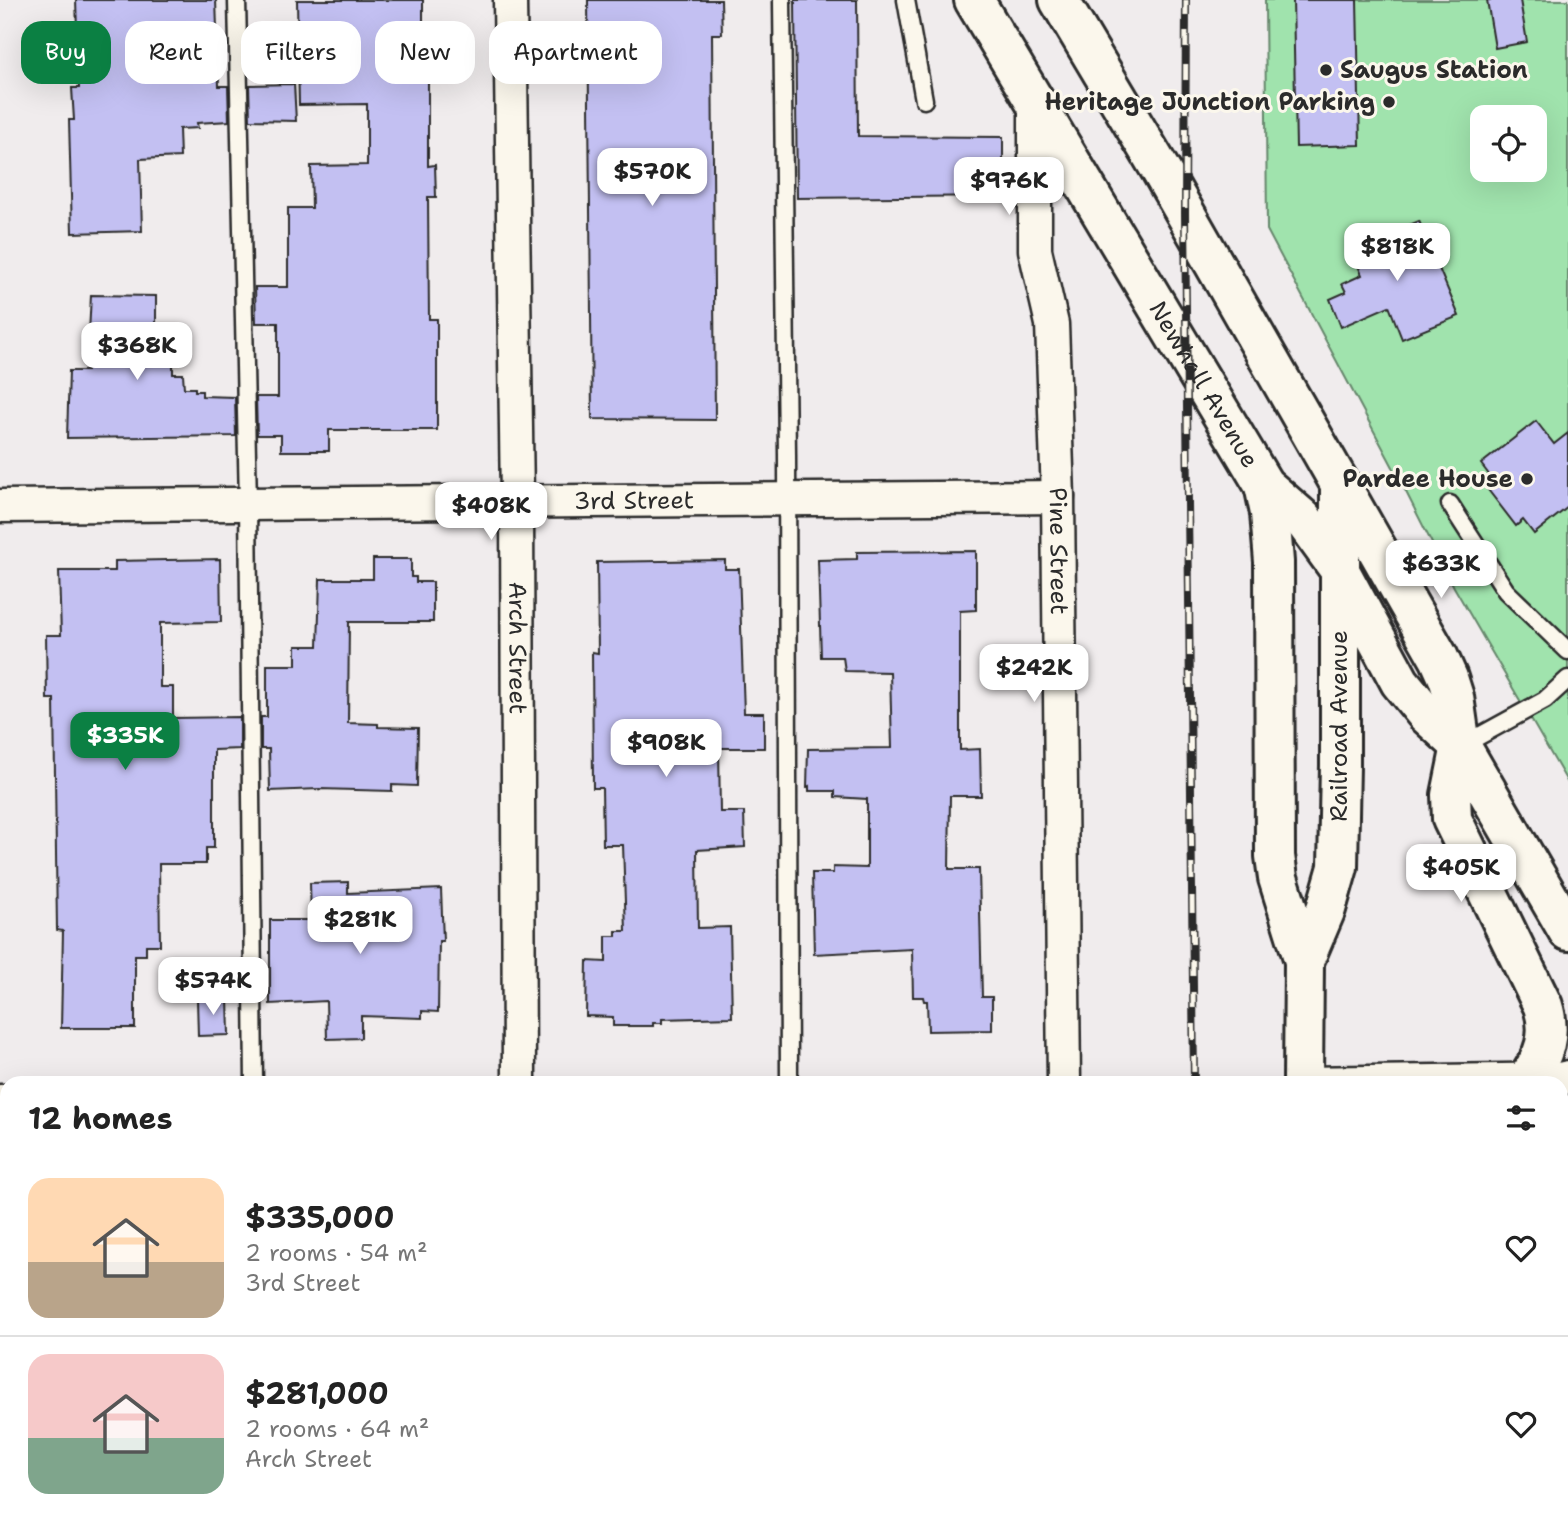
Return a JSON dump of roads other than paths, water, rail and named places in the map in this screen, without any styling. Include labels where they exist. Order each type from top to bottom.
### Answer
[{"type":"main road","name":"Newhall Avenue","points":[[974,0],[1264,485],[1302,518],[1339,569],[1400,682],[1426,713],[1461,746],[1568,930]]},
{"type":"main road","name":"Newhall Avenue","points":[[1059,0],[1160,169],[1439,658],[1454,697],[1461,746]]},
{"type":"main road","name":"Railroad Avenue","points":[[1304,961],[1326,909],[1338,867],[1339,484]]},
{"type":"main road","name":"Railroad Avenue","points":[[1264,485],[1270,513],[1274,562],[1275,856],[1278,878],[1304,961],[1303,1076]]},
{"type":"main road","points":[[1461,746],[1451,794],[1452,819],[1544,1006],[1547,1019],[1548,1035],[1544,1051],[1530,1076]]},
{"type":"street","name":"Arch Street","points":[[510,0],[517,500],[519,1076]]},
{"type":"street","name":"Pine Street","points":[[1035,103],[1035,250],[1052,324],[1058,497],[1064,1076]]},
{"type":"street","name":"3rd Street","points":[[0,506],[1058,497]]},
{"type":"lane","points":[[237,0],[248,503],[254,1076]]},
{"type":"lane","points":[[782,0],[789,1076]]},
{"type":"lane","points":[[906,0],[924,100]]},
{"type":"lane","points":[[1450,504],[1506,591],[1568,651]]},
{"type":"lane","points":[[1461,746],[1545,699],[1568,679]]},
{"type":"railway","points":[[1186,0],[1185,213],[1194,1076]]},
{"type":"place","name":"Saugus Station","points":[[1326,70]]},
{"type":"place","name":"Heritage Junction Parking","points":[[1389,102]]},
{"type":"place","name":"Pardee House","points":[[1527,479]]}]
